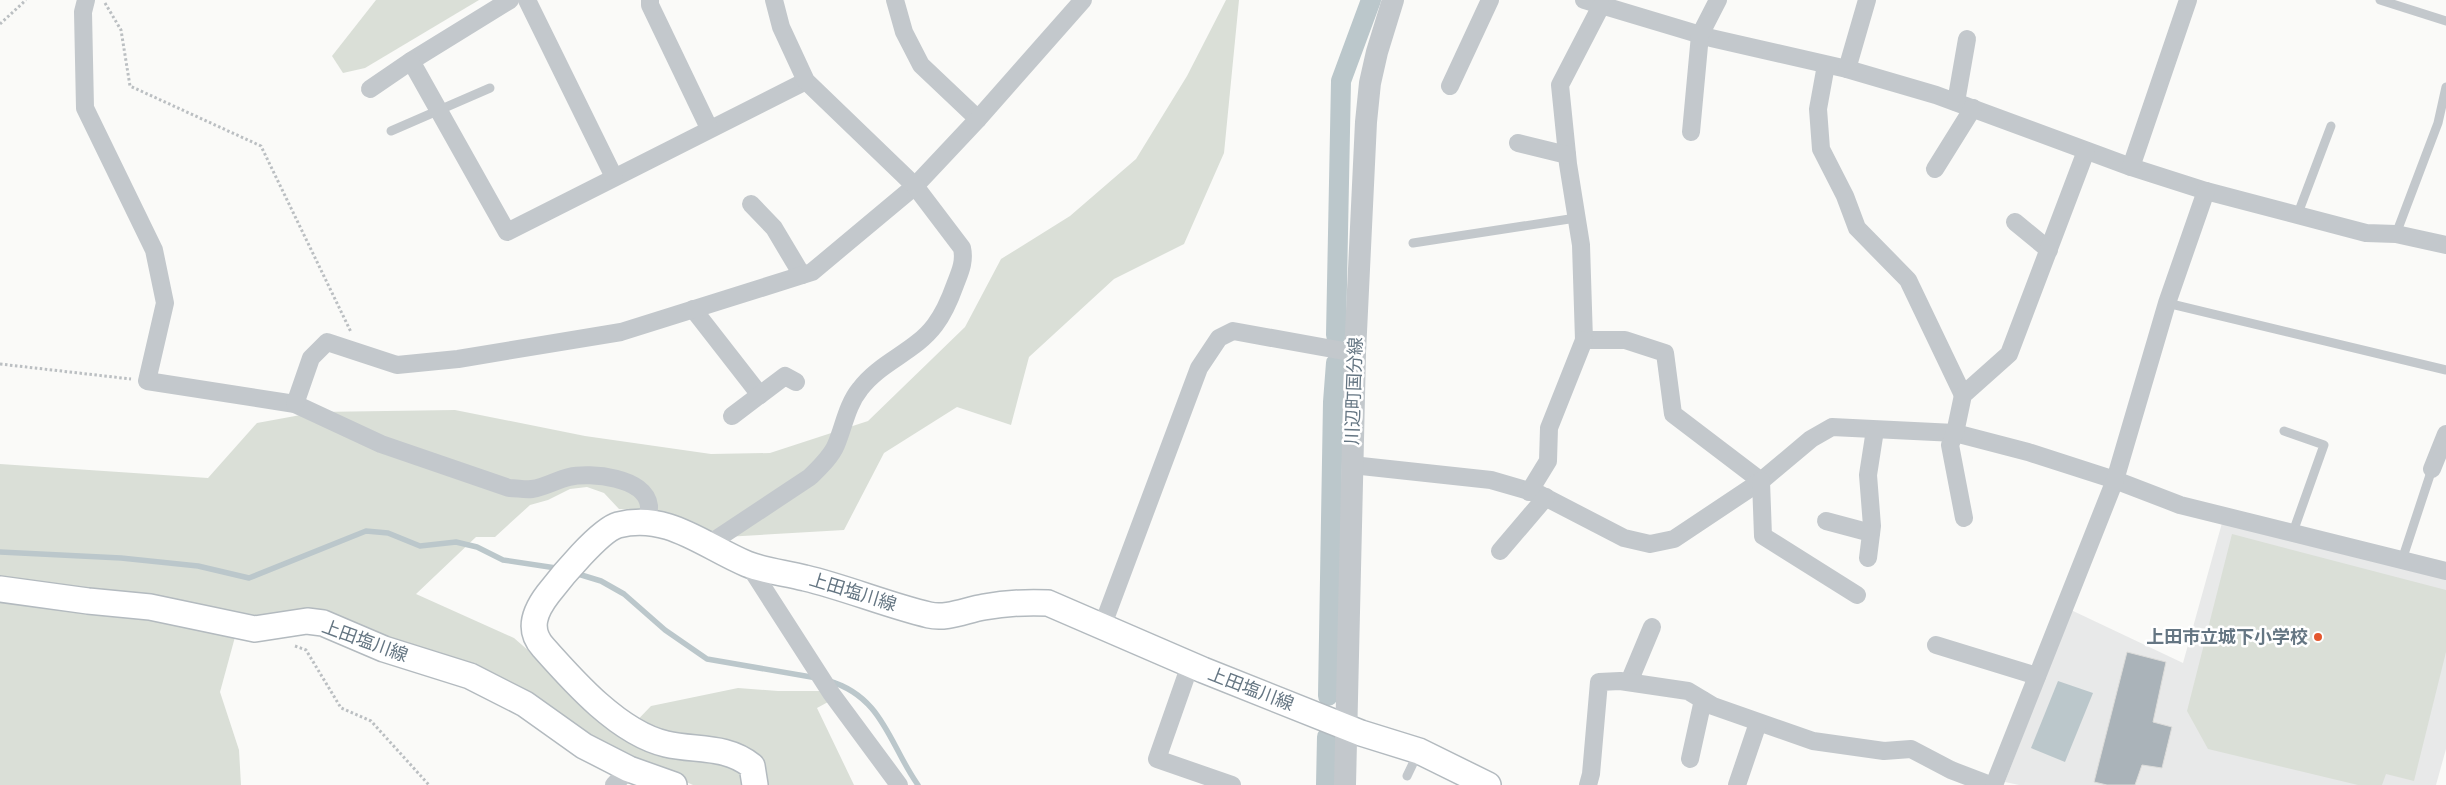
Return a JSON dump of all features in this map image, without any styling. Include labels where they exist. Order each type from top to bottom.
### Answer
[{"type":"main road","name":"上田塩川線","points":[[755,785],[752,766],[742,758],[727,752],[665,744],[630,729],[599,705],[542,646],[533,634],[533,622],[548,594],[602,533],[617,525],[647,522],[687,533],[748,564],[806,578],[931,616],[956,614],[982,607],[1022,601],[1048,603],[1190,665],[1361,733],[1419,751],[1488,785]]},
{"type":"main road","name":"上田塩川線","points":[[0,589],[88,602],[150,607],[255,629],[307,621],[322,623],[384,649],[470,676],[525,704],[584,746],[621,777],[674,785]]},
{"type":"street","points":[[86,0],[83,12],[85,108],[154,250],[165,303],[147,381],[295,404],[381,444],[509,488],[529,489],[547,486],[569,477],[591,475],[621,480],[644,495],[649,505],[647,522]]},
{"type":"street","points":[[370,89],[411,61],[510,0]]},
{"type":"street","points":[[527,0],[614,176]]},
{"type":"street","points":[[650,0],[650,5],[709,128]]},
{"type":"street","points":[[709,544],[810,477],[835,447],[849,406],[860,389],[876,371],[922,339],[934,326],[949,303],[964,259],[962,248],[915,186],[806,81],[781,27],[774,0]]},
{"type":"street","points":[[895,0],[904,32],[921,65],[978,119]]},
{"type":"street","points":[[295,404],[311,358],[327,342],[397,365],[458,359],[621,332],[812,272],[915,186],[978,119],[1083,0]]},
{"type":"street","name":"川辺町国分線","points":[[1345,785],[1352,465],[1366,122],[1375,60],[1393,0]]},
{"type":"street","points":[[1450,86],[1490,0]]},
{"type":"street","points":[[1584,0],[1700,35],[1847,69],[1964,105],[2131,167],[2206,191],[2366,233],[2396,234],[2446,245]]},
{"type":"street","points":[[1691,132],[1700,35],[1718,0]]},
{"type":"street","points":[[1847,69],[1866,0]]},
{"type":"street","points":[[2131,167],[2188,0]]},
{"type":"street","points":[[1500,551],[1537,495],[1548,461],[1549,428],[1584,340],[1581,245],[1567,155],[1560,85],[1601,6]]},
{"type":"street","points":[[1935,169],[1964,105],[1967,39]]},
{"type":"street","points":[[411,61],[507,232],[709,128],[806,81]]},
{"type":"street","points":[[1826,65],[1818,109],[1821,148],[1845,196],[1857,228],[1908,280],[1962,395],[1955,433],[1950,445],[1964,518]]},
{"type":"street","points":[[1518,143],[1567,155]]},
{"type":"street","points":[[1962,395],[2009,354],[2086,151]]},
{"type":"street","points":[[1994,785],[2114,480],[2167,303],[2206,191]]},
{"type":"street","points":[[751,204],[774,228],[802,275]]},
{"type":"street","points":[[2014,222],[2048,250]]},
{"type":"street","points":[[693,309],[760,395]]},
{"type":"street","points":[[1102,627],[1200,368],[1220,338],[1233,331],[1356,353]]},
{"type":"street","points":[[1584,340],[1625,340],[1665,353],[1673,414],[1761,481]]},
{"type":"street","points":[[732,416],[785,376],[796,382]]},
{"type":"street","points":[[1352,465],[1491,480],[1537,495],[1624,538],[1650,544],[1674,539],[1761,481],[1811,439],[1832,427],[1955,433],[1981,438],[2114,480],[2180,505],[2446,571]]},
{"type":"street","points":[[1868,558],[1872,533],[1868,475],[1875,430]]},
{"type":"street","points":[[2432,469],[2446,434]]},
{"type":"street","points":[[1761,481],[1763,536],[1857,595]]},
{"type":"street","points":[[1826,522],[1872,533]]},
{"type":"street","points":[[748,564],[830,693],[899,785]]},
{"type":"street","points":[[1629,682],[1652,627]]},
{"type":"street","points":[[1936,646],[2037,676]]},
{"type":"street","points":[[1190,665],[1157,759],[1232,785]]},
{"type":"street","points":[[1588,785],[1591,774],[1599,682],[1629,682],[1688,691],[1713,706],[1813,741],[1884,751],[1911,749],[1951,770],[1990,785]]},
{"type":"street","points":[[1690,759],[1703,700]]},
{"type":"street","points":[[1738,785],[1758,723]]},
{"type":"lane","points":[[2380,0],[2446,21]]},
{"type":"lane","points":[[2396,234],[2438,123],[2446,87]]},
{"type":"lane","points":[[390,132],[490,88]]},
{"type":"lane","points":[[2297,216],[2331,126]]},
{"type":"lane","points":[[1413,243],[1576,218]]},
{"type":"lane","points":[[2167,303],[2446,370]]},
{"type":"lane","points":[[2284,431],[2324,445],[2293,532]]},
{"type":"lane","points":[[2402,560],[2432,469]]},
{"type":"lane","points":[[1407,776],[1419,751]]},
{"type":"path","points":[[0,24],[26,0]]},
{"type":"path","points":[[101,0],[121,30],[130,86],[261,146],[363,355]]},
{"type":"path","points":[[0,364],[147,381]]},
{"type":"path","points":[[268,628],[270,636],[306,650],[341,708],[372,721],[429,785]]},
{"type":"shaded area","points":[[376,0],[479,0],[365,68],[343,73],[332,56]]},
{"type":"shaded area","points":[[1226,0],[1239,0],[1224,153],[1184,244],[1114,279],[1029,357],[1011,425],[957,407],[884,453],[844,530],[725,537],[641,510],[619,509],[604,493],[587,487],[570,489],[548,500],[530,505],[495,537],[476,537],[416,594],[514,638],[624,734],[651,706],[738,688],[778,691],[822,691],[828,702],[817,708],[854,785],[693,785],[385,645],[0,583],[0,464],[208,478],[257,423],[317,412],[455,410],[585,436],[711,454],[770,453],[868,421],[965,327],[1001,259],[1070,216],[1136,159],[1187,76]]},
{"type":"shaded area","name":"上田市立城下小学校","points":[[2222,523],[2446,579],[2446,749],[2436,785],[2019,785],[2005,782],[2071,610],[2183,663]]},
{"type":"shaded area","points":[[2232,534],[2446,590],[2446,652],[2414,781],[2386,774],[2382,785],[2358,785],[2208,749],[2187,711]]},
{"type":"shaded area","points":[[0,596],[151,613],[235,637],[220,692],[239,750],[241,785],[0,785]]},
{"type":"shaded area","points":[[2058,681],[2093,693],[2065,762],[2031,748]]},
{"type":"building","points":[[2127,652],[2166,662],[2153,722],[2172,727],[2162,768],[2142,765],[2135,785],[2107,785],[2094,782]]},
{"type":"waterway","points":[[1336,335],[1341,81],[1371,0]]},
{"type":"waterway","points":[[1328,696],[1333,402],[1336,363]]},
{"type":"waterway","points":[[0,552],[121,558],[198,566],[249,578],[366,531],[388,533],[420,546],[456,542],[477,547],[503,560],[556,568]]},
{"type":"waterway","points":[[578,574],[601,581],[624,594],[665,630],[707,659],[817,678]]},
{"type":"waterway","points":[[829,681],[847,688],[862,698],[873,710],[918,785]]},
{"type":"waterway","points":[[1326,785],[1327,737]]},
{"type":"place","name":"上田市立城下小学校","points":[[2318,637]]}]
